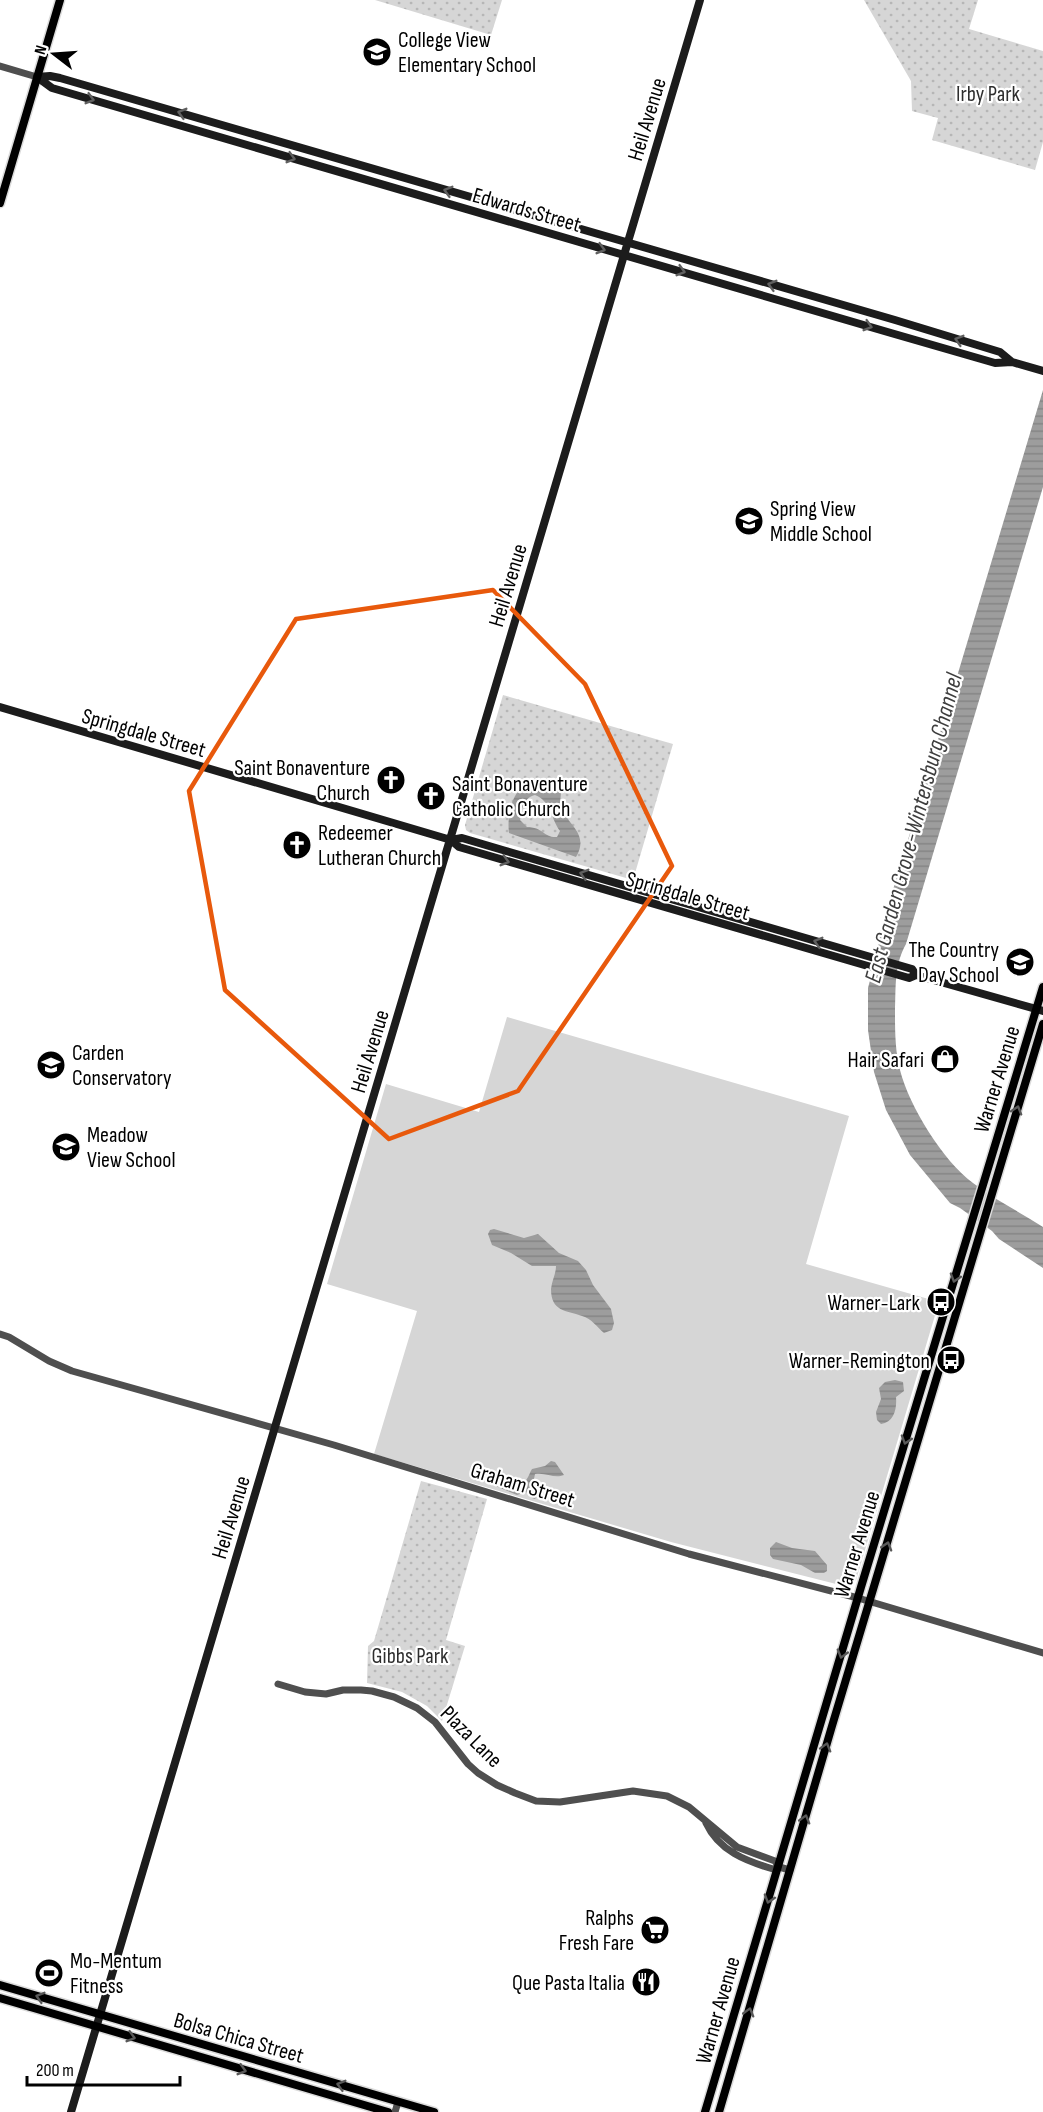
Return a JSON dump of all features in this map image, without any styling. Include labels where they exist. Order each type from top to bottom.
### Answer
[{"type":"main road","points":[[0,202],[60,0]]},
{"type":"main road","name":"Heil Avenue","points":[[71,2112],[700,0]]},
{"type":"main road","name":"Edwards Street","points":[[37,77],[60,78],[990,349],[1000,352],[1012,362]]},
{"type":"main road","name":"Edwards Street","points":[[37,77],[52,88],[996,363],[1012,362],[1043,371]]},
{"type":"main road","name":"Springdale Street","points":[[0,707],[451,840],[459,847],[909,978],[916,975],[1040,1010]]},
{"type":"main road","name":"Springdale Street","points":[[451,840],[462,838],[912,969],[916,975]]},
{"type":"main road","name":"Warner Avenue","points":[[705,2112],[998,1134],[1040,1010],[1043,987]]},
{"type":"main road","name":"Warner Avenue","points":[[719,2112],[1043,1024]]},
{"type":"main road","points":[[998,1134],[1008,1137]]},
{"type":"main road","points":[[988,1167],[992,1168],[993,1173],[990,1184],[992,1196]]},
{"type":"main road","name":"Bolsa Chica Street","points":[[0,1985],[434,2112]]},
{"type":"main road","name":"Bolsa Chica Street","points":[[0,1998],[388,2112]]},
{"type":"main road","points":[[186,2053],[189,2041]]},
{"type":"street","name":"Edwards Street","points":[[0,66],[37,77]]},
{"type":"street","name":"Graham Street","points":[[0,1334],[72,1371],[275,1428],[660,1545],[858,1598],[1043,1653]]},
{"type":"street","name":"Plaza Lane","points":[[278,1684],[293,1690],[326,1694],[352,1690],[372,1691],[407,1703],[435,1722],[468,1764],[478,1773],[497,1785],[530,1799],[560,1802],[640,1791],[680,1801],[737,1847],[775,1861],[779,1867],[790,1870]]},
{"type":"street","points":[[395,2112],[398,2102]]},
{"type":"highlighted area","points":[[493,590],[585,684],[672,866],[518,1091],[389,1139],[225,990],[189,791],[296,619]]},
{"type":"green space","points":[[375,0],[502,0],[491,35]]},
{"type":"green space","name":"Irby Park","points":[[864,0],[978,0],[969,29],[1043,51],[1043,142],[1035,170],[932,140],[938,118],[912,111],[911,81]]},
{"type":"green space","points":[[503,695],[673,744],[633,880],[466,830],[465,825]]},
{"type":"green space","points":[[507,1017],[849,1116],[806,1264],[939,1302],[856,1580],[850,1586],[671,1542],[374,1454],[417,1311],[327,1284],[386,1084],[479,1112]]},
{"type":"green space","name":"Gibbs Park","points":[[421,1481],[487,1499],[446,1640],[465,1646],[442,1721],[427,1706],[402,1692],[367,1683],[368,1646],[374,1641]]},
{"type":"water","name":"East Garden Grove-Wintersburg Channel","points":[[1043,390],[1043,487],[906,944],[899,960],[896,976],[895,1033],[904,1084],[929,1132],[950,1161],[973,1183],[1043,1227],[1043,1268],[950,1203],[910,1155],[886,1110],[874,1072],[868,1030],[868,988],[880,933]]},
{"type":"water","points":[[525,785],[543,787],[553,785],[561,791],[562,810],[579,837],[580,843],[576,857],[509,833],[511,806],[520,789]],"holes":[[[535,795],[548,806],[560,831],[557,837],[527,827],[520,820],[522,808],[528,798]]]},
{"type":"water","points":[[494,1229],[524,1238],[538,1234],[559,1253],[578,1261],[611,1309],[614,1323],[612,1330],[604,1333],[589,1319],[560,1309],[554,1302],[551,1289],[556,1266],[532,1266],[492,1245],[488,1234]]},
{"type":"water","points":[[895,1380],[903,1382],[904,1391],[896,1397],[892,1418],[881,1424],[877,1420],[876,1412],[881,1399],[879,1388],[885,1382]]},
{"type":"water","points":[[551,1461],[555,1462],[564,1475],[535,1474],[533,1484],[541,1491],[535,1499],[526,1492],[517,1495],[491,1484],[492,1481],[499,1479],[521,1485],[532,1469],[545,1466]]},
{"type":"water","points":[[776,1542],[792,1548],[815,1551],[827,1565],[827,1571],[815,1573],[801,1565],[773,1559],[770,1555],[770,1548]]},
{"type":"place","name":"College View Elementary School","points":[[377,52]]},
{"type":"place","name":"Spring View Middle School","points":[[749,521]]},
{"type":"place","name":"Saint Bonaventure Church","points":[[391,780]]},
{"type":"place","name":"Saint Bonaventure Catholic Church","points":[[431,796]]},
{"type":"place","name":"Redeemer Lutheran Church","points":[[297,845]]},
{"type":"place","name":"The Country Day School","points":[[1020,962]]},
{"type":"place","name":"Hair Safari","points":[[945,1059]]},
{"type":"place","name":"Carden Conservatory","points":[[51,1065]]},
{"type":"place","name":"Meadow View School","points":[[66,1147]]},
{"type":"place","name":"Warner-Lark","points":[[941,1302]]},
{"type":"place","name":"Warner-Remington","points":[[951,1360]]},
{"type":"place","name":"Ralphs Fresh Fare","points":[[655,1930]]},
{"type":"place","name":"Mo-Mentum Fitness","points":[[49,1973]]},
{"type":"place","name":"Que Pasta Italia","points":[[646,1982]]}]
